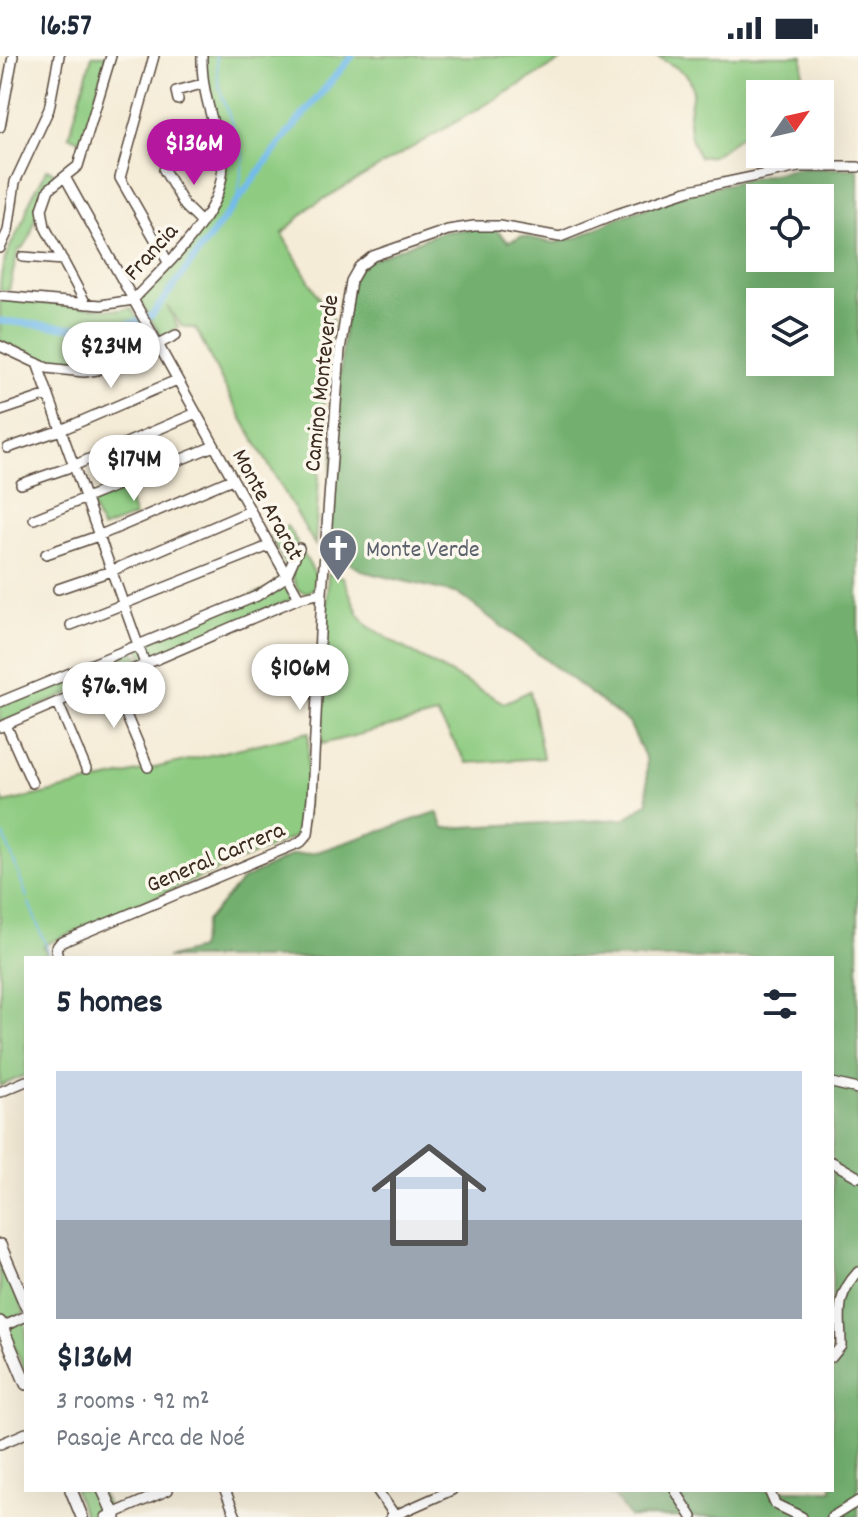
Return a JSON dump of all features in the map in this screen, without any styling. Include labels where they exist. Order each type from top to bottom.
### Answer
[{"type":"main road","points":[[0,1245],[24,1301]]},
{"type":"main road","points":[[1,1325],[24,1379]]},
{"type":"main road","points":[[72,1492],[82,1517]]},
{"type":"main road","points":[[104,1492],[111,1516]]},
{"type":"street","points":[[0,127],[13,56]]},
{"type":"street","points":[[0,248],[8,231],[18,175],[49,109],[59,56]]},
{"type":"street","points":[[86,304],[45,227],[42,209],[49,189],[78,166],[111,56]]},
{"type":"street","points":[[154,56],[120,178],[168,262]]},
{"type":"street","name":"Francia","points":[[0,296],[86,304],[133,300],[202,223],[219,192],[223,169],[202,84],[202,56]]},
{"type":"street","points":[[178,100],[176,91],[202,84]]},
{"type":"street","points":[[161,136],[221,153]]},
{"type":"street","name":"Camino Monteverde","points":[[322,593],[340,350],[351,281],[359,267],[373,256],[448,230],[500,226],[560,237],[690,190],[799,167],[858,167]]},
{"type":"street","points":[[164,170],[185,206],[202,223]]},
{"type":"street","name":"Monte Ararat","points":[[65,177],[299,598]]},
{"type":"street","points":[[23,257],[63,260]]},
{"type":"street","points":[[0,346],[60,371],[84,372],[97,370],[176,335]]},
{"type":"street","points":[[37,363],[145,664]]},
{"type":"street","points":[[8,448],[61,430],[177,380]]},
{"type":"street","points":[[0,411],[48,395]]},
{"type":"street","points":[[21,484],[73,466],[196,413]]},
{"type":"street","points":[[34,519],[214,446]]},
{"type":"street","points":[[46,554],[98,536],[232,479]]},
{"type":"street","points":[[58,589],[111,571],[250,511]]},
{"type":"street","points":[[71,625],[269,546]]},
{"type":"street","points":[[0,702],[257,596],[286,577],[299,548]]},
{"type":"street","points":[[32,783],[3,726],[299,598],[322,593]]},
{"type":"street","name":"General Carrera","points":[[58,956],[56,948],[60,943],[304,840],[310,824],[312,798],[322,593]]},
{"type":"street","points":[[111,679],[148,767]]},
{"type":"street","points":[[58,703],[86,769]]},
{"type":"street","points":[[0,1092],[24,1082]]},
{"type":"street","points":[[834,1083],[858,1089]]},
{"type":"street","points":[[834,1163],[858,1177]]},
{"type":"street","points":[[834,1355],[841,1346],[838,1314],[843,1293],[858,1272]]},
{"type":"street","points":[[1,1325],[24,1317]]},
{"type":"street","points":[[0,1444],[24,1434]]},
{"type":"street","points":[[111,1516],[164,1492]]},
{"type":"street","points":[[226,1492],[236,1517]]},
{"type":"street","points":[[378,1492],[394,1516],[448,1492]]},
{"type":"street","points":[[676,1492],[692,1517]]},
{"type":"street","points":[[770,1492],[775,1504],[802,1517]]},
{"type":"street","points":[[832,1517],[858,1501]]},
{"type":"green space","points":[[92,56],[107,56],[83,141],[69,136]]},
{"type":"green space","points":[[206,56],[569,56],[310,207],[282,234],[333,322],[326,360],[315,545],[233,403],[196,329],[182,326],[167,306],[178,327],[162,338],[139,300],[196,236],[220,199],[226,181],[226,164],[207,83]]},
{"type":"green space","points":[[656,56],[803,56],[803,80],[746,80],[746,132],[713,156],[699,157],[692,141],[689,114],[693,91],[688,77]]},
{"type":"green space","points":[[799,168],[858,169],[858,1517],[629,1517],[615,1497],[604,1492],[834,1492],[834,956],[173,956],[199,949],[206,921],[242,880],[292,855],[314,853],[437,812],[444,828],[625,819],[648,802],[646,759],[629,723],[459,594],[365,572],[338,557],[325,539],[346,309],[353,278],[363,263],[441,232],[492,227],[509,241],[522,236],[554,243],[579,237],[618,218],[687,193]]},
{"type":"green space","points":[[47,169],[55,176],[39,205],[30,236],[18,251],[9,290],[0,291],[6,257]]},
{"type":"green space","points":[[0,299],[120,310],[131,308],[152,342],[127,354],[88,365],[48,361],[0,342]]},
{"type":"green space","points":[[123,487],[135,516],[102,529],[90,501]]},
{"type":"green space","points":[[287,526],[297,542],[293,556],[286,565],[270,536]]},
{"type":"green space","points":[[301,550],[317,577],[314,588],[306,593],[298,590],[291,574]]},
{"type":"green space","points":[[328,573],[343,577],[358,613],[368,626],[402,647],[504,703],[530,691],[543,758],[467,763],[437,715],[322,744]]},
{"type":"green space","points":[[286,580],[296,597],[145,662],[139,646]]},
{"type":"green space","points":[[132,651],[139,656],[137,665],[0,723],[0,706]]},
{"type":"green space","points":[[309,732],[303,833],[44,945],[47,956],[24,956],[24,1076],[0,1086],[0,794],[4,803]]},
{"type":"green space","points":[[0,1254],[24,1313],[4,1322],[0,1313]]},
{"type":"green space","points":[[24,1321],[24,1369],[7,1329]]},
{"type":"green space","points":[[75,1492],[101,1492],[110,1512],[98,1517],[85,1517]]},
{"type":"waterway","points":[[216,56],[219,87],[244,158],[236,205]]},
{"type":"waterway","points":[[0,321],[98,328],[135,322],[152,315],[285,137],[352,56]]},
{"type":"waterway","points":[[4,835],[27,897]]},
{"type":"waterway","points":[[29,903],[50,956]]},
{"type":"place","name":"Monte Verde","points":[[338,582]]}]
